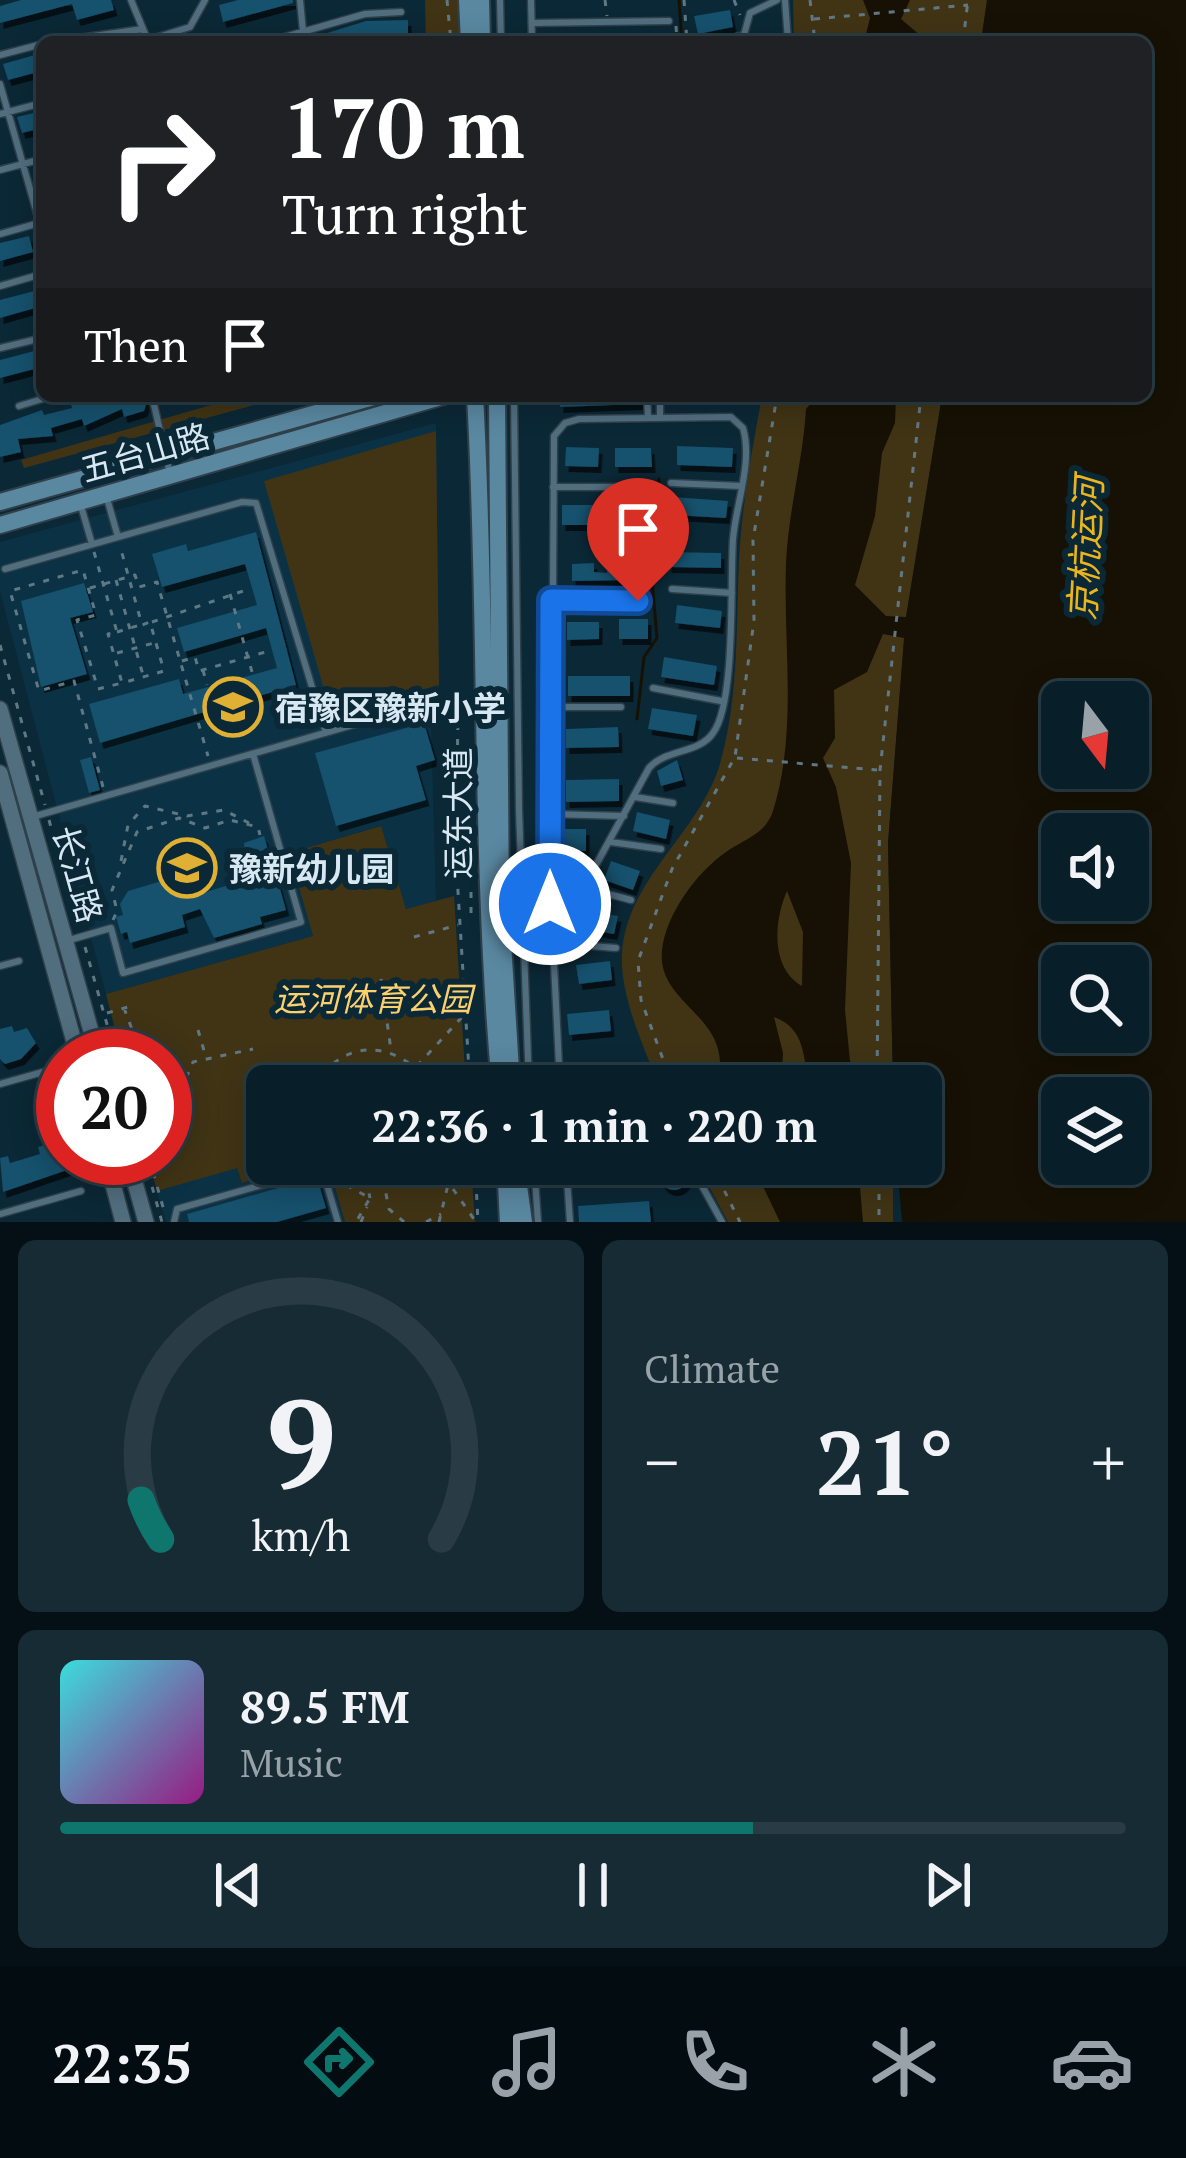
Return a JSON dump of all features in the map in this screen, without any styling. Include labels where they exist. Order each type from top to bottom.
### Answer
[{"type":"main road","points":[[467,0],[469,36]]},
{"type":"main road","points":[[481,0],[482,36]]},
{"type":"main road","name":"五台山路","points":[[0,502],[356,402]]},
{"type":"main road","name":"五台山路","points":[[0,525],[423,402]]},
{"type":"main road","name":"运东大道","points":[[476,402],[488,911],[499,1065]]},
{"type":"main road","name":"运东大道","points":[[497,402],[501,910],[511,1065]]},
{"type":"main road","points":[[506,1185],[508,1222]]},
{"type":"main road","points":[[519,1185],[524,1222]]},
{"type":"street","name":"长江路","points":[[1,718],[39,815],[74,939],[92,1029]]},
{"type":"street","name":"长江路","points":[[0,773],[71,1029]]},
{"type":"street","points":[[112,1185],[120,1221]]},
{"type":"street","points":[[136,1185],[145,1218]]},
{"type":"lane","points":[[131,0],[146,36]]},
{"type":"lane","points":[[163,36],[190,27],[205,0]]},
{"type":"lane","points":[[300,0],[303,36]]},
{"type":"lane","points":[[500,0],[501,36]]},
{"type":"lane","points":[[531,0],[532,36]]},
{"type":"lane","points":[[741,36],[743,22],[781,0],[787,36]]},
{"type":"lane","points":[[289,36],[365,14],[401,12]]},
{"type":"lane","points":[[532,23],[669,21]]},
{"type":"lane","points":[[94,36],[143,29]]},
{"type":"lane","points":[[0,55],[36,46]]},
{"type":"lane","points":[[0,84],[4,113],[36,208]]},
{"type":"lane","points":[[4,113],[36,105]]},
{"type":"lane","points":[[0,170],[36,161]]},
{"type":"lane","points":[[0,234],[36,226]]},
{"type":"lane","points":[[0,286],[36,276]]},
{"type":"lane","points":[[0,348],[36,339]]},
{"type":"lane","points":[[19,406],[36,401]]},
{"type":"lane","points":[[153,402],[170,476]]},
{"type":"lane","points":[[514,402],[519,810],[528,1065]]},
{"type":"lane","points":[[647,402],[648,418]]},
{"type":"lane","points":[[660,402],[660,418]]},
{"type":"lane","points":[[556,945],[656,760],[711,736],[721,700],[746,436],[731,417],[565,423],[554,436],[551,814],[559,1065]]},
{"type":"lane","points":[[671,482],[741,486]]},
{"type":"lane","points":[[552,488],[646,487]]},
{"type":"lane","points":[[106,494],[118,537]]},
{"type":"lane","points":[[80,502],[92,544]]},
{"type":"lane","points":[[5,569],[256,502],[326,733]]},
{"type":"lane","points":[[672,589],[732,592]]},
{"type":"lane","points":[[551,600],[638,601]]},
{"type":"lane","points":[[653,688],[721,700]]},
{"type":"lane","points":[[39,815],[436,701],[486,700]]},
{"type":"lane","points":[[551,707],[621,707]]},
{"type":"lane","points":[[74,939],[111,928],[123,973],[301,922],[253,754]]},
{"type":"lane","points":[[634,797],[673,803]]},
{"type":"lane","points":[[551,814],[624,816]]},
{"type":"lane","points":[[611,842],[661,849]]},
{"type":"lane","points":[[585,888],[632,900]]},
{"type":"lane","points":[[556,945],[616,948]]},
{"type":"lane","points":[[0,966],[19,961]]},
{"type":"lane","points":[[0,1084],[36,1074]]},
{"type":"lane","points":[[168,1222],[177,1209],[262,1185]]},
{"type":"lane","points":[[327,1185],[338,1222]]},
{"type":"lane","points":[[535,1185],[538,1222]]},
{"type":"lane","points":[[567,1185],[570,1222]]},
{"type":"lane","points":[[702,1185],[722,1222]]},
{"type":"lane","points":[[0,1214],[81,1191]]},
{"type":"lane","points":[[16,1210],[19,1222]]},
{"type":"lane","points":[[120,1221],[145,1218]]},
{"type":"path","points":[[447,0],[450,36]]},
{"type":"path","points":[[684,0],[687,36]]},
{"type":"path","points":[[734,0],[743,22]]},
{"type":"path","points":[[810,0],[815,36]]},
{"type":"path","points":[[922,0],[922,10]]},
{"type":"path","points":[[814,19],[968,2],[964,36]]},
{"type":"path","points":[[669,21],[676,25],[677,36]]},
{"type":"path","points":[[878,1065],[880,770],[890,637],[919,402]]},
{"type":"path","points":[[118,537],[142,625]]},
{"type":"path","points":[[92,544],[117,632]]},
{"type":"path","points":[[106,796],[74,681],[39,691],[10,591],[83,570],[96,614],[77,620],[98,689],[164,671],[150,622]]},
{"type":"path","points":[[88,589],[136,575],[139,587],[158,582],[210,766]]},
{"type":"path","points":[[116,580],[144,676]]},
{"type":"path","points":[[122,682],[108,634],[249,589]]},
{"type":"path","points":[[230,594],[252,672]]},
{"type":"path","points":[[115,654],[156,643]]},
{"type":"path","points":[[0,645],[39,815],[74,939],[108,1029]]},
{"type":"path","points":[[202,670],[269,651]]},
{"type":"path","points":[[180,662],[195,657],[207,685]]},
{"type":"path","points":[[458,701],[459,924],[469,1065]]},
{"type":"path","points":[[735,758],[880,770]]},
{"type":"path","points":[[121,868],[120,845],[138,810],[152,806],[205,828],[230,820],[258,827]]},
{"type":"path","points":[[111,928],[117,910],[112,890],[137,832],[178,817],[224,810],[258,827],[260,835]]},
{"type":"path","points":[[414,937],[459,924]]},
{"type":"path","points":[[381,979],[392,1052]]},
{"type":"path","points":[[104,1014],[135,1005]]},
{"type":"path","points":[[124,1008],[132,1029]]},
{"type":"path","points":[[418,1065],[465,1015]]},
{"type":"path","points":[[198,1030],[218,1067]]},
{"type":"path","points":[[192,1064],[208,1055],[253,1049]]},
{"type":"path","points":[[334,1065],[358,1049],[392,1052],[413,1065]]},
{"type":"path","points":[[237,1054],[241,1065]]},
{"type":"path","points":[[156,1185],[168,1222]]},
{"type":"path","points":[[346,1185],[370,1198]]},
{"type":"path","points":[[361,1222],[370,1198],[367,1185]]},
{"type":"path","points":[[385,1185],[392,1214],[389,1222]]},
{"type":"path","points":[[451,1185],[477,1222]]},
{"type":"path","points":[[439,1222],[451,1185]]},
{"type":"path","points":[[475,1185],[477,1222]]},
{"type":"path","points":[[722,1185],[740,1222]]},
{"type":"path","points":[[879,1185],[879,1222]]},
{"type":"path","points":[[361,1222],[370,1198]]},
{"type":"path","points":[[426,1222],[442,1213]]},
{"type":"path","points":[[392,1214],[404,1222]]},
{"type":"shaded area","name":"宿豫区豫新小学","points":[[436,423],[439,685],[431,728],[436,901],[406,909],[380,826],[289,853],[313,936],[106,994],[0,591],[0,542]]},
{"type":"shaded area","points":[[237,1167],[243,1183],[334,1185],[345,1222],[166,1222],[157,1191],[192,1185],[192,1180]]},
{"type":"green space","points":[[425,0],[471,0],[472,36],[426,36]]},
{"type":"green space","points":[[793,0],[987,0],[982,36],[794,36]]},
{"type":"green space","points":[[221,402],[265,402],[24,468],[21,460]]},
{"type":"green space","points":[[761,402],[941,402],[906,617],[888,843],[893,1065],[651,1065],[634,1022],[622,970],[627,927],[650,878],[712,785],[727,735],[742,518]]},
{"type":"green space","points":[[436,431],[439,685],[332,717],[264,481]]},
{"type":"green space","name":"运河体育公园","points":[[381,826],[406,909],[454,896],[465,1065],[246,1065],[246,1182],[242,1183],[237,1168],[192,1181],[192,1029],[115,1029],[106,994],[313,936],[289,853]]},
{"type":"green space","points":[[334,1185],[472,1185],[475,1222],[345,1222]]},
{"type":"green space","points":[[708,1185],[893,1185],[893,1222],[728,1222]]},
{"type":"water","points":[[863,0],[910,0],[901,19],[921,36],[866,36],[870,18]]},
{"type":"water","name":"京杭运河","points":[[987,0],[1186,0],[1186,1222],[902,1222],[899,1185],[942,1185],[942,1065],[893,1065],[888,843],[904,638],[883,634],[867,672],[834,690],[835,738],[823,758],[836,787],[851,863],[845,1010],[852,1065],[806,1065],[798,1037],[774,1017],[782,1065],[720,1065],[707,1027],[663,969],[665,936],[685,895],[715,860],[760,831],[773,811],[781,781],[787,719],[787,545],[806,409],[812,402],[896,402],[895,423],[882,453],[875,516],[855,585],[886,616],[906,617],[941,402],[1152,402],[1152,36],[982,36]],"holes":[[[787,891],[803,932],[802,986],[784,968],[780,956],[778,929]]]},
{"type":"water","points":[[762,1185],[860,1185],[863,1222],[780,1222]]},
{"type":"building","points":[[21,0],[111,0],[114,10],[77,20],[72,4],[0,23],[0,6]]},
{"type":"building","points":[[238,0],[293,3],[223,22],[219,5]]},
{"type":"building","points":[[730,10],[733,27],[698,34],[694,16]]},
{"type":"building","points":[[408,20],[408,36],[317,36],[366,21]]},
{"type":"building","points":[[36,55],[36,73],[8,80],[3,64]]},
{"type":"building","points":[[36,112],[36,130],[22,133],[17,117]]},
{"type":"building","points":[[29,236],[33,252],[0,261],[0,243]]},
{"type":"building","points":[[36,291],[36,308],[0,318],[0,300]]},
{"type":"building","points":[[36,351],[36,369],[0,378],[0,360]]},
{"type":"building","points":[[70,402],[146,405],[144,411],[124,417],[122,409],[84,426],[82,419],[51,428],[53,436],[18,439],[21,452],[0,457],[0,425],[42,410],[44,415],[72,408]]},
{"type":"building","points":[[560,402],[640,402],[640,404],[560,407]]},
{"type":"building","points":[[677,446],[733,448],[732,467],[677,465]]},
{"type":"building","points":[[566,447],[599,448],[598,467],[565,466]]},
{"type":"building","points":[[615,448],[651,448],[652,467],[615,467]]},
{"type":"building","points":[[673,497],[728,501],[726,518],[672,515]]},
{"type":"building","points":[[562,505],[595,505],[595,525],[562,525]]},
{"type":"building","points":[[613,506],[648,508],[647,524],[611,522]]},
{"type":"building","points":[[256,532],[296,685],[100,743],[89,704],[179,679],[183,694],[277,668],[266,628],[184,652],[177,628],[257,605],[245,564],[162,587],[152,554],[186,544],[188,551]]},
{"type":"building","points":[[668,552],[721,553],[721,568],[668,567]]},
{"type":"building","points":[[594,563],[594,572],[607,573],[608,563],[631,563],[631,580],[572,581],[572,564]]},
{"type":"building","points":[[84,583],[93,612],[70,618],[87,674],[41,687],[21,601]]},
{"type":"building","points":[[677,605],[722,611],[720,628],[675,623]]},
{"type":"building","points":[[619,619],[648,619],[648,639],[619,639]]},
{"type":"building","points":[[567,622],[599,622],[599,639],[567,640]]},
{"type":"building","points":[[664,657],[717,666],[714,685],[661,677]]},
{"type":"building","points":[[568,676],[630,676],[630,696],[568,696]]},
{"type":"building","points":[[652,708],[697,715],[693,736],[648,729]]},
{"type":"building","points":[[424,723],[435,760],[416,766],[426,800],[336,826],[315,753]]},
{"type":"building","points":[[618,727],[619,747],[566,748],[566,729]]},
{"type":"building","points":[[91,757],[100,790],[89,793],[80,760]]},
{"type":"building","points":[[677,760],[683,780],[661,786],[657,771]]},
{"type":"building","points":[[619,779],[619,801],[566,802],[566,780]]},
{"type":"building","points":[[637,812],[670,820],[666,839],[633,831]]},
{"type":"building","points":[[564,829],[586,829],[586,851],[563,851]]},
{"type":"building","points":[[264,836],[271,860],[245,858],[244,843]]},
{"type":"building","points":[[611,861],[640,871],[633,890],[604,880]]},
{"type":"building","points":[[275,871],[286,910],[260,917],[262,924],[214,938],[200,909],[182,915],[185,927],[130,943],[127,932],[121,934],[116,917],[123,915],[120,904],[128,891],[189,873],[196,895]]},
{"type":"building","points":[[588,911],[618,916],[614,934],[585,929]]},
{"type":"building","points":[[610,961],[612,980],[579,984],[576,965]]},
{"type":"building","points":[[609,1010],[611,1031],[569,1035],[567,1014]]},
{"type":"building","points":[[27,1028],[36,1043],[21,1059],[5,1064],[0,1059],[0,1029]]},
{"type":"building","points":[[36,1155],[36,1181],[3,1192],[0,1158],[8,1156],[10,1163]]},
{"type":"building","points":[[289,1185],[319,1185],[326,1208],[277,1222],[189,1222],[187,1214]]},
{"type":"building","points":[[649,1201],[651,1222],[579,1222],[578,1206]]},
{"type":"waterway","points":[[679,0],[682,36]]},
{"type":"waterway","points":[[637,719],[644,657],[657,638],[651,569],[659,479]]},
{"type":"place","name":"宿豫区豫新小学","points":[[233,707]]},
{"type":"place","name":"豫新幼儿园","points":[[187,868]]},
{"type":"route","points":[[550,904],[551,600],[638,601]]}]
